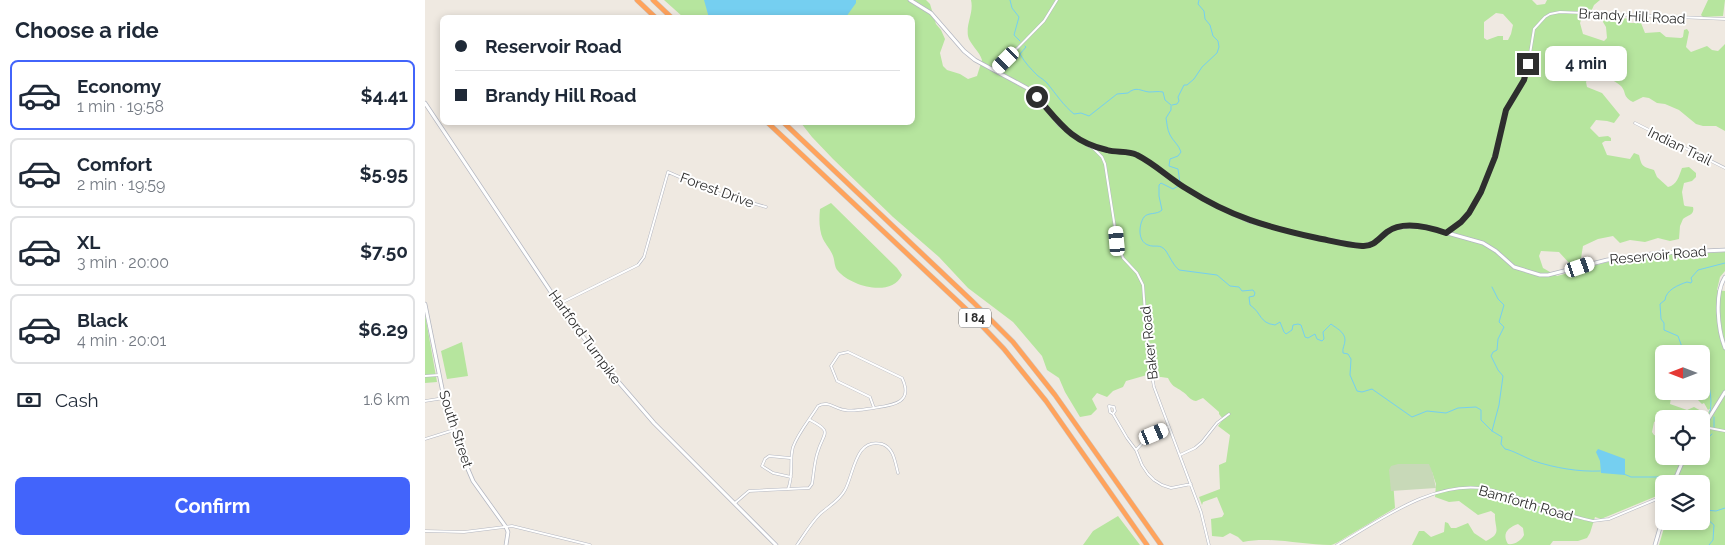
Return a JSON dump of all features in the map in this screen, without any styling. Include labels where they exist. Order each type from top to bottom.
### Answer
[{"type":"highway","points":[[637,0],[652,15]]},
{"type":"highway","points":[[653,0],[669,15]]},
{"type":"highway","name":"I 84","points":[[770,125],[967,310],[997,342],[1046,401],[1147,545]]},
{"type":"highway","name":"I 84","points":[[786,125],[1013,342],[1055,395],[1161,545]]},
{"type":"street","name":"Reservoir Road","points":[[909,0],[931,13],[964,51],[975,60],[1027,88],[1060,125],[1090,146],[1109,151],[1135,154],[1202,198],[1231,213],[1263,225],[1362,246],[1371,245],[1388,231],[1395,228],[1418,226],[1489,246],[1514,267],[1540,275],[1556,274],[1593,262],[1658,253],[1725,250]]},
{"type":"street","points":[[995,71],[1044,21],[1057,0]]},
{"type":"street","name":"Brandy Hill Road","points":[[1446,233],[1461,222],[1469,213],[1481,192],[1495,157],[1506,110],[1527,72],[1533,30],[1545,17],[1552,13],[1560,12],[1660,18],[1725,19]]},
{"type":"street","name":"Hartford Turnpike","points":[[425,103],[559,304],[618,383],[654,423],[777,545]]},
{"type":"street","name":"Indian Trail","points":[[1635,123],[1725,168]]},
{"type":"street","name":"Baker Road","points":[[1090,146],[1102,157],[1105,164],[1120,251],[1123,258],[1137,273],[1143,285],[1145,294],[1144,317],[1150,371],[1154,387],[1201,512],[1209,545]]},
{"type":"street","name":"Forest Drive","points":[[559,304],[638,265],[644,257],[668,172],[714,192],[766,207]]},
{"type":"street","points":[[1725,276],[1719,292],[1719,327],[1725,348]]},
{"type":"street","name":"South Street","points":[[425,304],[444,398],[464,460],[473,481],[505,527]]},
{"type":"street","points":[[788,489],[791,477],[793,446],[821,404],[829,404],[844,410],[874,408],[891,406],[901,401],[906,394],[906,386],[902,378],[848,352],[839,354],[831,366],[837,381],[870,397],[874,408]]},
{"type":"street","points":[[425,376],[439,375]]},
{"type":"street","points":[[1710,417],[1725,392]]},
{"type":"street","points":[[425,401],[444,398]]},
{"type":"street","points":[[1113,414],[1136,450],[1148,474],[1162,485],[1171,488],[1191,484]]},
{"type":"street","points":[[1180,454],[1195,448],[1217,423],[1229,414]]},
{"type":"street","points":[[735,503],[749,491],[809,488],[813,484],[818,451],[825,438],[825,434],[821,426],[809,420]]},
{"type":"street","points":[[1136,450],[1149,436],[1169,427]]},
{"type":"street","points":[[1710,428],[1725,432]]},
{"type":"street","points":[[425,439],[454,430]]},
{"type":"street","points":[[797,545],[816,518],[845,490],[864,446],[871,443],[887,446],[898,473]]},
{"type":"street","points":[[791,458],[769,456],[765,459],[762,466],[773,473],[791,477]]},
{"type":"street","name":"Bamforth Road","points":[[1337,545],[1424,497],[1456,488],[1488,489],[1593,521],[1609,519],[1655,500]]},
{"type":"street","points":[[425,531],[464,532],[505,527],[523,528],[589,545]]},
{"type":"street","points":[[505,527],[507,532],[506,545]]},
{"type":"street","points":[[1655,545],[1659,530]]},
{"type":"green space","points":[[664,0],[926,0],[930,4],[936,24],[945,39],[940,53],[943,66],[947,70],[968,79],[977,76],[982,60],[968,36],[972,9],[971,0],[1532,0],[1537,5],[1545,4],[1547,0],[1600,0],[1594,5],[1590,14],[1581,20],[1583,34],[1604,41],[1607,38],[1606,27],[1603,22],[1604,18],[1618,17],[1629,19],[1631,23],[1641,23],[1645,33],[1660,32],[1666,37],[1681,38],[1683,37],[1684,30],[1687,29],[1689,32],[1686,47],[1691,52],[1707,46],[1712,50],[1718,51],[1725,44],[1725,131],[1716,126],[1696,124],[1679,110],[1657,103],[1649,98],[1643,97],[1633,102],[1626,96],[1621,86],[1615,81],[1602,76],[1590,74],[1586,82],[1587,87],[1602,93],[1620,115],[1614,123],[1596,120],[1590,128],[1599,137],[1608,136],[1611,138],[1611,141],[1602,143],[1607,155],[1630,159],[1634,153],[1639,155],[1643,166],[1654,170],[1657,177],[1668,187],[1676,182],[1682,168],[1689,167],[1696,173],[1696,177],[1692,181],[1684,183],[1682,192],[1684,205],[1693,207],[1693,210],[1692,213],[1683,219],[1680,226],[1679,239],[1670,241],[1658,238],[1645,242],[1630,240],[1620,243],[1613,236],[1598,239],[1583,246],[1581,258],[1574,264],[1570,264],[1559,252],[1541,251],[1539,256],[1543,268],[1557,276],[1607,262],[1669,254],[1725,252],[1725,271],[1720,277],[1717,290],[1725,291],[1725,545],[1659,545],[1663,530],[1710,530],[1710,475],[1655,475],[1655,497],[1601,519],[1595,517],[1587,538],[1578,541],[1553,541],[1550,545],[1412,545],[1419,531],[1424,531],[1431,537],[1444,532],[1445,522],[1451,528],[1468,523],[1474,533],[1486,541],[1497,530],[1495,514],[1491,511],[1478,515],[1459,501],[1449,502],[1435,497],[1436,484],[1432,472],[1392,466],[1395,508],[1331,545],[1275,540],[1243,542],[1230,533],[1223,537],[1212,536],[1211,519],[1222,517],[1224,514],[1217,497],[1203,502],[1202,505],[1199,497],[1220,489],[1219,465],[1226,462],[1230,435],[1218,426],[1223,419],[1219,412],[1203,398],[1196,401],[1192,400],[1173,385],[1168,378],[1152,378],[1147,375],[1126,381],[1123,387],[1113,391],[1107,397],[1097,393],[1092,399],[1097,409],[1091,415],[1080,417],[1059,378],[1047,370],[1042,356],[1013,322],[968,288],[939,257],[893,217],[833,159],[803,125],[915,125],[915,15],[681,15]],"holes":[[[1496,13],[1503,14],[1513,25],[1508,40],[1503,40],[1503,36],[1487,40],[1484,38],[1484,22]],[[1655,345],[1710,345],[1710,400],[1698,400],[1702,404],[1704,403],[1708,410],[1711,408],[1710,465],[1655,465],[1655,435],[1652,432],[1655,421],[1655,410],[1687,410],[1670,404],[1671,400],[1655,400]],[[1518,524],[1523,528],[1524,535],[1521,539],[1513,544],[1508,544],[1505,537],[1508,529]]]},
{"type":"green space","points":[[1708,0],[1725,0],[1723,16],[1703,17],[1701,15]]},
{"type":"green space","points":[[831,203],[897,268],[902,275],[897,282],[880,288],[871,287],[852,281],[838,271],[834,258],[823,239],[820,224],[820,209]]},
{"type":"green space","points":[[425,314],[437,382],[425,383]]},
{"type":"green space","points":[[462,342],[468,376],[447,379],[441,351]]},
{"type":"green space","points":[[1694,407],[1699,410],[1687,410]]},
{"type":"green space","points":[[1398,464],[1429,464],[1436,488],[1391,491],[1389,470],[1391,466]]},
{"type":"green space","points":[[1118,516],[1140,545],[1083,545],[1093,531]]},
{"type":"water","points":[[704,0],[856,0],[847,15],[708,15]]},
{"type":"water","points":[[1598,449],[1625,459],[1625,475],[1601,473],[1600,461],[1596,452]]},
{"type":"waterway","points":[[1010,0],[1012,8],[1019,17],[1014,35],[1020,41]]},
{"type":"waterway","points":[[1172,105],[1177,104],[1179,101],[1178,97],[1184,85],[1187,85],[1194,79],[1202,67],[1217,53],[1219,47],[1218,41],[1213,36],[1210,25],[1205,19],[1204,11],[1198,4],[1199,0]]},
{"type":"waterway","points":[[1025,46],[1020,54],[1024,60],[1074,114],[1081,113],[1089,116],[1117,94],[1128,93],[1136,89],[1149,92],[1163,92],[1165,100],[1171,105]]},
{"type":"waterway","points":[[1171,106],[1171,110],[1166,118],[1168,128],[1170,135],[1181,152],[1178,156],[1170,159],[1169,166],[1178,169],[1180,183]]},
{"type":"waterway","points":[[1178,186],[1173,189],[1161,183],[1159,185],[1162,210],[1146,215],[1142,220],[1140,232],[1144,243],[1151,246],[1160,246],[1164,249],[1179,270],[1217,275],[1230,286],[1239,287],[1242,291],[1253,290],[1255,293],[1254,296],[1249,297],[1250,305],[1266,322],[1275,325],[1280,322],[1286,334],[1292,330],[1293,325],[1298,324],[1301,325],[1305,337],[1308,338],[1315,334],[1317,339],[1322,341],[1324,339],[1323,332],[1331,324],[1340,330],[1345,337],[1343,353],[1348,354],[1351,359],[1350,375],[1357,391],[1362,392],[1372,389],[1412,417],[1427,411],[1446,413],[1458,408],[1476,407],[1481,410],[1481,420],[1492,431],[1502,437],[1501,444],[1505,449],[1550,466],[1600,471]]},
{"type":"waterway","points":[[1681,345],[1678,336],[1664,330],[1660,304],[1673,288],[1687,282],[1691,283],[1691,278],[1698,270],[1725,263]]},
{"type":"waterway","points":[[1492,287],[1498,299],[1504,305],[1499,322],[1504,327],[1498,339],[1497,350],[1491,356],[1503,376],[1499,405],[1492,431]]},
{"type":"waterway","points":[[1710,389],[1710,412]]},
{"type":"waterway","points":[[1714,417],[1714,427]]},
{"type":"waterway","points":[[1624,474],[1631,477],[1655,477]]},
{"type":"waterway","points":[[1710,510],[1716,511],[1725,508]]},
{"type":"waterway","points":[[1709,545],[1713,540],[1714,525],[1710,522]]},
{"type":"route","points":[[1037,97],[1060,125],[1090,146],[1109,151],[1135,154],[1187,189],[1231,213],[1249,221],[1311,237],[1365,246],[1371,245],[1388,231],[1395,228],[1418,226],[1446,233],[1461,222],[1469,213],[1481,192],[1495,157],[1506,110],[1524,80],[1528,64]]}]
